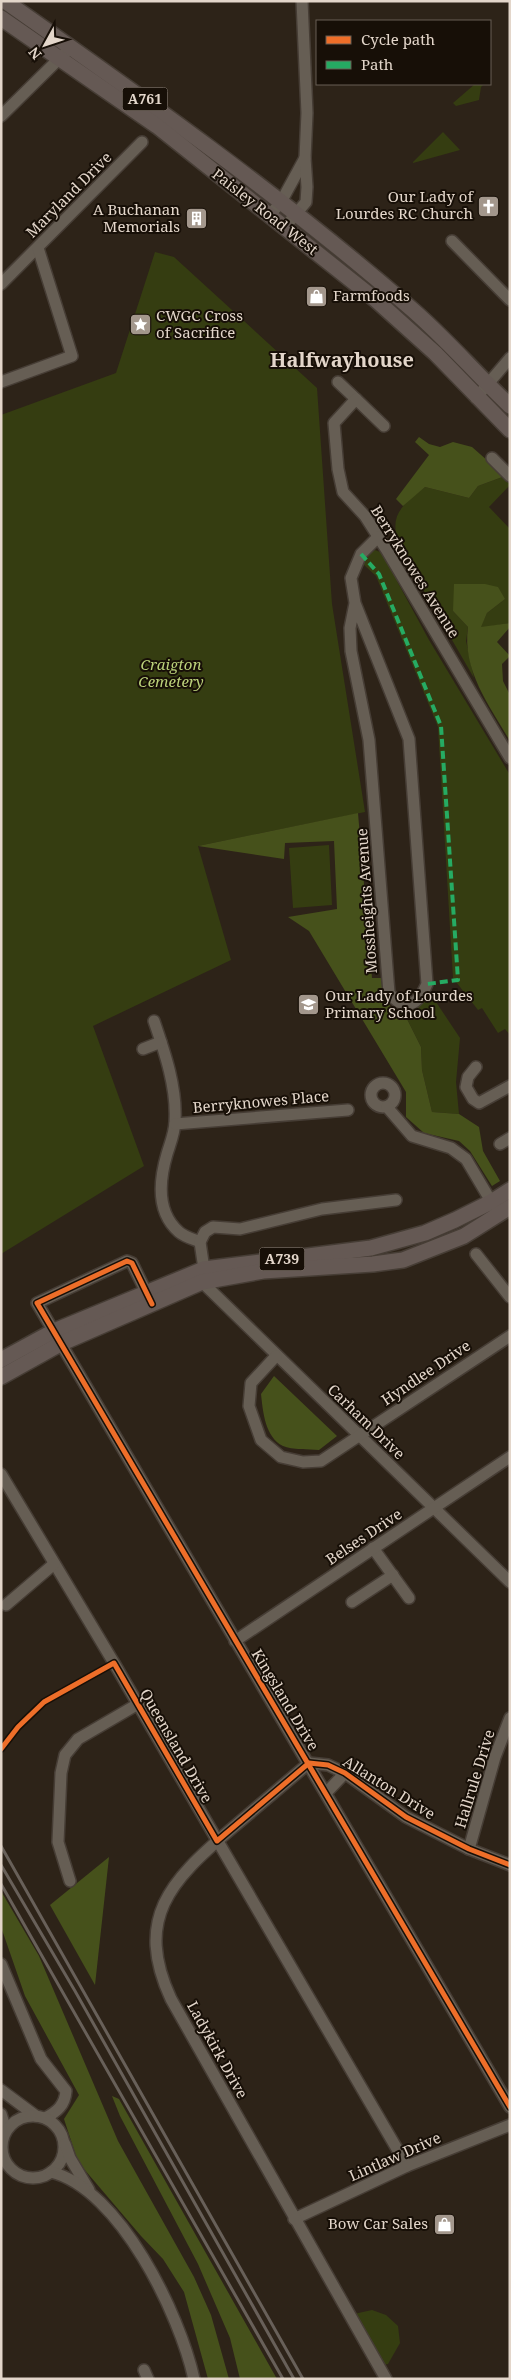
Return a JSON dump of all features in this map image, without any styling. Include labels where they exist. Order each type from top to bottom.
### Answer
[{"type":"main road","name":"Paisley Road West","points":[[5,1],[66,52],[296,214],[412,309],[445,339],[486,384],[510,406]]},
{"type":"main road","name":"Paisley Road West","points":[[1,18],[66,52]]},
{"type":"main road","name":"Paisley Road West","points":[[162,120],[284,228],[402,322],[510,430]]},
{"type":"main road","name":"A739","points":[[1,1360],[203,1276],[373,1264],[403,1260],[464,1236],[500,1208],[510,1190]]},
{"type":"main road","name":"A739","points":[[1,1377],[58,1337]]},
{"type":"street","points":[[284,228],[306,202],[307,113],[302,1]]},
{"type":"street","points":[[1,116],[66,52]]},
{"type":"street","name":"Maryland Drive","points":[[1,284],[142,142]]},
{"type":"street","points":[[270,215],[281,202],[305,158]]},
{"type":"street","points":[[452,241],[510,300]]},
{"type":"street","points":[[1,382],[72,356],[38,248]]},
{"type":"street","points":[[476,398],[510,358]]},
{"type":"street","points":[[338,382],[384,426]]},
{"type":"street","name":"Berryknowes Avenue","points":[[356,399],[334,423],[338,470],[343,492],[364,516],[378,537],[510,758]]},
{"type":"street","points":[[492,458],[510,476]]},
{"type":"street","name":"Mossheights Avenue","points":[[355,603],[350,628],[351,651],[369,740],[389,993],[401,1004],[407,1005],[422,997],[427,984],[409,739],[355,603],[351,578],[361,554],[378,537]]},
{"type":"street","points":[[154,1021],[162,1042],[172,1087],[175,1124],[162,1173],[160,1197],[170,1222],[180,1233],[200,1242]]},
{"type":"street","points":[[143,1049],[162,1042]]},
{"type":"street","points":[[476,1068],[468,1077],[466,1087],[473,1099],[479,1103],[510,1086]]},
{"type":"street","points":[[387,1107],[412,1136],[451,1148],[466,1160],[500,1208]]},
{"type":"street","name":"Berryknowes Place","points":[[175,1124],[348,1110]]},
{"type":"street","points":[[203,1276],[200,1242],[205,1232],[213,1228],[240,1229],[322,1210],[396,1200]]},
{"type":"street","points":[[476,1254],[510,1297]]},
{"type":"street","name":"Kingsland Drive","points":[[149,1298],[132,1263],[127,1261],[37,1303],[510,2107]]},
{"type":"street","name":"Carham Drive","points":[[203,1276],[276,1356],[433,1508],[508,1577]]},
{"type":"street","name":"Hyndlee Drive","points":[[276,1356],[250,1383],[249,1406],[261,1440],[281,1457],[303,1462],[321,1461],[510,1336]]},
{"type":"street","name":"Belses Drive","points":[[235,1641],[510,1457]]},
{"type":"street","name":"Queensland Drive","points":[[1,1474],[138,1704],[407,2166]]},
{"type":"street","points":[[373,1548],[409,1598]]},
{"type":"street","points":[[6,1605],[54,1564]]},
{"type":"street","points":[[352,1602],[392,1575]]},
{"type":"street","points":[[70,1881],[58,1842],[61,1774],[65,1755],[78,1740],[138,1704]]},
{"type":"street","name":"Hallrule Drive","points":[[469,1849],[495,1757],[510,1718]]},
{"type":"street","name":"Allanton Drive","points":[[309,1763],[328,1765],[345,1773],[406,1817],[469,1849],[510,1865]]},
{"type":"street","name":"Ladykirk Drive","points":[[309,1763],[217,1841],[182,1874],[166,1899],[159,1918],[157,1934],[159,1967],[172,2000],[386,2379]]},
{"type":"street","points":[[326,1792],[345,1773]]},
{"type":"street","points":[[1,1964],[41,2059],[65,2088],[66,2098],[59,2109],[40,2117],[17,2120],[6,2130]]},
{"type":"street","points":[[1,2090],[60,2132],[70,2158],[91,2193],[111,2214],[145,2260],[170,2309],[190,2360],[194,2379]]},
{"type":"street","points":[[1,2114],[6,2130],[2,2147],[4,2159],[13,2171],[22,2176],[34,2178],[51,2172],[60,2162],[63,2153],[59,2109]]},
{"type":"street","name":"Lintlaw Drive","points":[[294,2219],[407,2166],[510,2125]]},
{"type":"street","points":[[51,2172],[70,2179],[91,2193]]},
{"type":"green space","points":[[474,85],[483,85],[479,100],[456,106],[453,103]]},
{"type":"green space","points":[[443,132],[460,150],[413,163],[413,162]]},
{"type":"green space","name":"Craigton Cemetery","points":[[155,252],[174,257],[317,388],[332,604],[365,812],[198,846],[231,960],[93,1026],[144,1166],[1,1254],[1,415],[116,373]]},
{"type":"green space","points":[[419,437],[429,444],[440,447],[453,442],[472,447],[505,476],[478,486],[469,498],[425,487],[403,506],[396,499],[429,455],[415,442]]},
{"type":"green space","points":[[505,476],[510,480],[510,485],[489,507],[510,529],[510,623],[480,628],[487,613],[505,599],[453,611],[468,627],[466,641],[474,678],[403,555],[398,543],[395,524],[401,509],[425,487],[469,498],[478,486]]},
{"type":"green space","points":[[375,550],[383,553],[392,567],[398,583],[429,640],[510,775],[510,1035],[505,1029],[498,1033],[482,1008],[478,1010],[453,978],[438,727],[376,576],[363,564],[368,558],[368,553]]},
{"type":"green space","points":[[454,584],[485,584],[498,587],[505,599],[487,613],[481,627],[510,623],[510,627],[497,642],[510,656],[502,664],[503,681],[510,695],[510,741],[479,687],[473,672],[467,643],[468,627],[453,611]]},
{"type":"green space","points":[[358,813],[372,978],[381,978],[384,997],[390,1006],[405,1015],[421,1047],[422,1070],[432,1112],[459,1114],[479,1127],[483,1151],[500,1181],[492,1186],[470,1151],[459,1141],[424,1133],[406,1117],[406,1092],[309,931],[288,917],[337,909],[334,841],[285,843],[284,859],[198,846]]},
{"type":"green space","points":[[329,845],[332,905],[293,908],[289,848]]},
{"type":"green space","points":[[432,996],[460,1038],[456,1082],[459,1114],[432,1112],[422,1070],[421,1047],[405,1015]]},
{"type":"green space","points":[[274,1376],[337,1436],[319,1450],[291,1448],[277,1442],[272,1437],[266,1423],[261,1394]]},
{"type":"green space","points":[[109,1857],[95,1985],[50,1905]]},
{"type":"green space","points":[[1,1891],[39,1956],[118,2141],[194,2277],[211,2315],[229,2379],[208,2379],[184,2292],[163,2259],[78,2162],[64,2119],[79,2095],[25,1996],[1,1927]]},
{"type":"green space","points":[[112,2096],[119,2099],[277,2379],[240,2379],[230,2338],[198,2264],[120,2116]]},
{"type":"green space","points":[[372,2310],[386,2315],[398,2326],[400,2343],[388,2364],[384,2365],[354,2314]]},
{"type":"railway","points":[[1,1846],[303,2379]]},
{"type":"railway","points":[[1,1865],[75,1991],[294,2379]]},
{"type":"railway","points":[[1,1884],[283,2379]]},
{"type":"marked path","points":[[361,554],[379,574],[441,726],[458,980],[427,984]]},
{"type":"cycle path","points":[[152,1304],[132,1263],[127,1261],[37,1303],[510,2107]]},
{"type":"cycle path","points":[[1,1749],[18,1727],[44,1702],[114,1663],[217,1841],[309,1763],[328,1765],[345,1773],[406,1817],[469,1849],[510,1865]]},
{"type":"place","name":"Our Lady of Lourdes RC Church","points":[[489,206]]},
{"type":"place","name":"A Buchanan Memorials","points":[[196,219]]},
{"type":"place","name":"Farmfoods","points":[[317,296]]},
{"type":"place","name":"CWGC Cross of Sacrifice","points":[[140,325]]},
{"type":"place","name":"Our Lady of Lourdes Primary School","points":[[309,1005]]},
{"type":"place","name":"Bow Car Sales","points":[[444,2224]]},
{"type":"district","name":"Halfwayhouse","points":[[342,360]]}]
